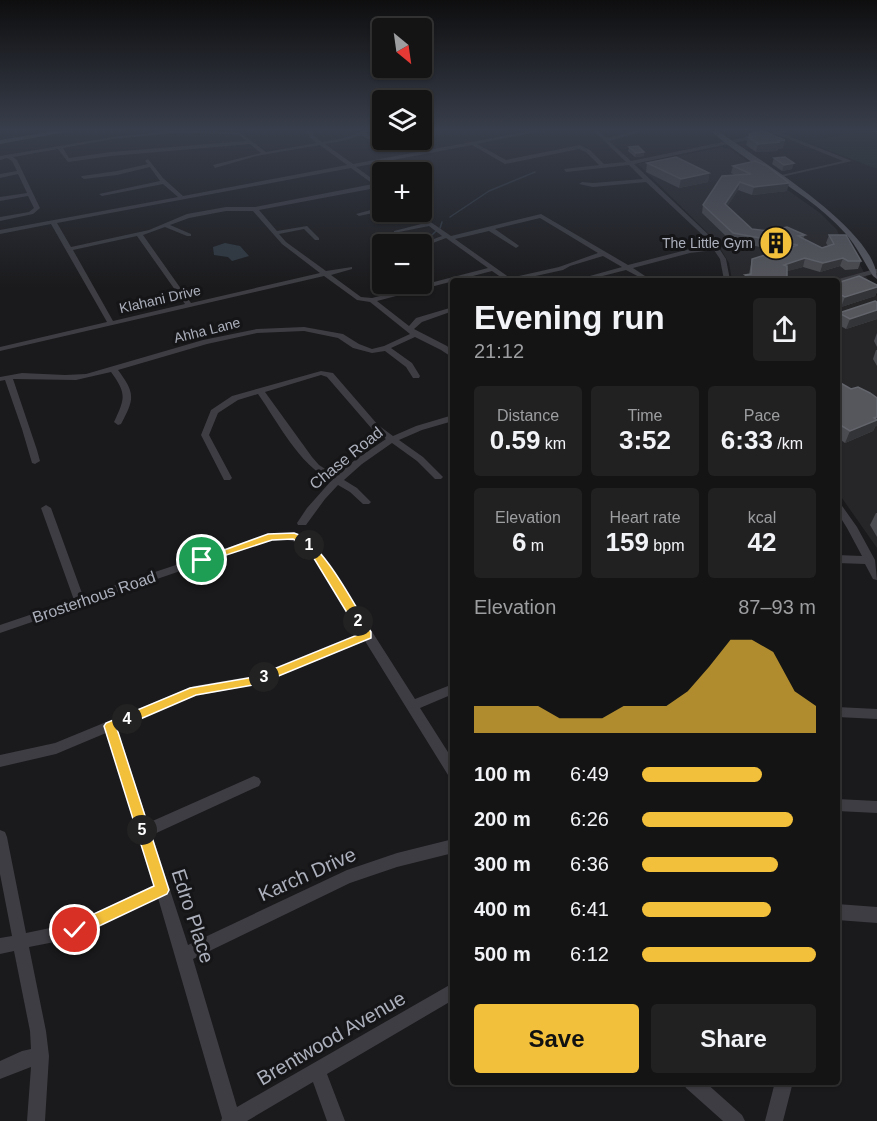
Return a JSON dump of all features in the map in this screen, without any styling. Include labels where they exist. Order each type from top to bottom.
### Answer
[{"type":"main road","points":[[787,183],[840,224],[876,272]]},
{"type":"main road","points":[[867,259],[877,261]]},
{"type":"street","points":[[0,219],[26,214],[37,209],[25,183]]},
{"type":"street","points":[[102,194],[158,183]]},
{"type":"street","points":[[166,183],[182,198]]},
{"type":"street","points":[[0,232],[260,183]]},
{"type":"street","points":[[582,184],[612,183]]},
{"type":"street","points":[[651,183],[717,248],[726,266],[727,278]]},
{"type":"street","points":[[70,249],[139,234],[187,216],[226,210],[255,209],[372,188]]},
{"type":"street","points":[[0,199],[30,194]]},
{"type":"street","points":[[255,209],[274,233],[294,251],[362,300],[372,300],[450,280]]},
{"type":"street","points":[[359,214],[372,211]]},
{"type":"street","points":[[432,242],[540,216],[643,277]]},
{"type":"street","points":[[53,222],[111,323]]},
{"type":"street","points":[[428,222],[506,278]]},
{"type":"street","points":[[396,232],[431,224]]},
{"type":"street","points":[[165,225],[189,235]]},
{"type":"street","points":[[274,233],[304,227],[317,239]]},
{"type":"street","points":[[491,229],[516,246]]},
{"type":"street","points":[[139,234],[189,305]]},
{"type":"street","points":[[589,278],[690,250],[717,248]]},
{"type":"street","points":[[518,278],[561,269],[602,254]]},
{"type":"street","name":"Klahani Drive","points":[[0,349],[350,268]]},
{"type":"street","points":[[457,278],[492,269]]},
{"type":"street","points":[[840,281],[876,272]]},
{"type":"street","points":[[372,300],[412,331],[450,353]]},
{"type":"street","name":"Ahha Lane","points":[[4,378],[76,378],[206,342],[275,329],[303,329],[340,336],[364,350],[386,348],[412,331],[419,320],[450,310]]},
{"type":"street","points":[[386,348],[408,365],[417,376]]},
{"type":"street","points":[[113,369],[129,390],[130,397],[118,422]]},
{"type":"street","points":[[227,478],[205,435],[206,427],[214,412],[224,404],[260,390],[327,373],[375,427],[425,462],[438,477]]},
{"type":"street","points":[[4,378],[30,435],[35,461]]},
{"type":"street","points":[[260,390],[313,464],[326,474],[357,490],[366,502]]},
{"type":"street","name":"Chase Road","points":[[302,523],[314,504],[382,445],[450,419]]},
{"type":"street","points":[[46,508],[80,602]]},
{"type":"street","points":[[840,510],[877,576]]},
{"type":"street","name":"Brosterhous Road","points":[[0,629],[260,540],[283,535],[294,536],[303,540],[316,553],[450,766]]},
{"type":"street","points":[[840,559],[870,560]]},
{"type":"street","points":[[0,761],[56,748],[194,691],[255,681],[367,635]]},
{"type":"street","points":[[412,706],[450,690]]},
{"type":"street","points":[[840,712],[877,714]]},
{"type":"street","name":"Edro Place","points":[[110,726],[184,955],[231,1120]]},
{"type":"street","points":[[143,832],[254,782]]},
{"type":"street","points":[[840,805],[877,807]]},
{"type":"street","points":[[0,837],[38,1031],[40,1056],[36,1121]]},
{"type":"street","name":"Karch Drive","points":[[184,955],[346,877],[397,860],[450,847]]},
{"type":"street","points":[[0,946],[75,930],[162,890]]},
{"type":"street","points":[[840,912],[877,915]]},
{"type":"street","name":"Brentwood Avenue","points":[[231,1120],[450,994]]},
{"type":"street","points":[[0,1070],[22,1060],[40,1056]]},
{"type":"street","points":[[317,1071],[336,1121]]},
{"type":"street","points":[[695,1085],[736,1121]]},
{"type":"street","points":[[774,1121],[783,1085]]},
{"type":"shaded area","points":[[658,183],[778,183],[820,213],[837,230],[840,237],[848,243],[877,296],[877,548],[840,495],[840,278],[732,278],[729,263],[716,241]]},
{"type":"shaded area","points":[[225,243],[240,246],[249,256],[232,261],[228,257],[214,255],[213,247]]},
{"type":"building","points":[[717,183],[739,183],[725,204],[752,229],[769,231],[787,227],[805,235],[798,236],[822,248],[834,244],[829,235],[846,235],[861,261],[848,261],[843,258],[823,263],[805,258],[784,265],[787,266],[787,277],[750,278],[745,275],[751,274],[752,259],[798,245],[733,233],[703,205]]},
{"type":"building","points":[[744,183],[786,183],[754,187]]},
{"type":"building","points":[[859,276],[877,287],[845,297],[840,294],[840,282]]},
{"type":"building","points":[[877,302],[877,310],[850,319],[840,313]]},
{"type":"building","points":[[840,383],[851,389],[858,387],[877,398],[877,417],[874,418],[877,420],[850,431],[840,425]]},
{"type":"waterway","points":[[450,217],[489,191],[508,183]]},
{"type":"waterway","points":[[440,228],[442,222]]},
{"type":"waterway","points":[[432,235],[436,231]]},
{"type":"place","name":"The Little Gym","points":[[776,243]]},
{"type":"route","points":[[75,930],[162,890],[110,726],[194,691],[255,681],[367,635],[316,553],[303,540],[294,536],[271,537],[202,560]]}]
